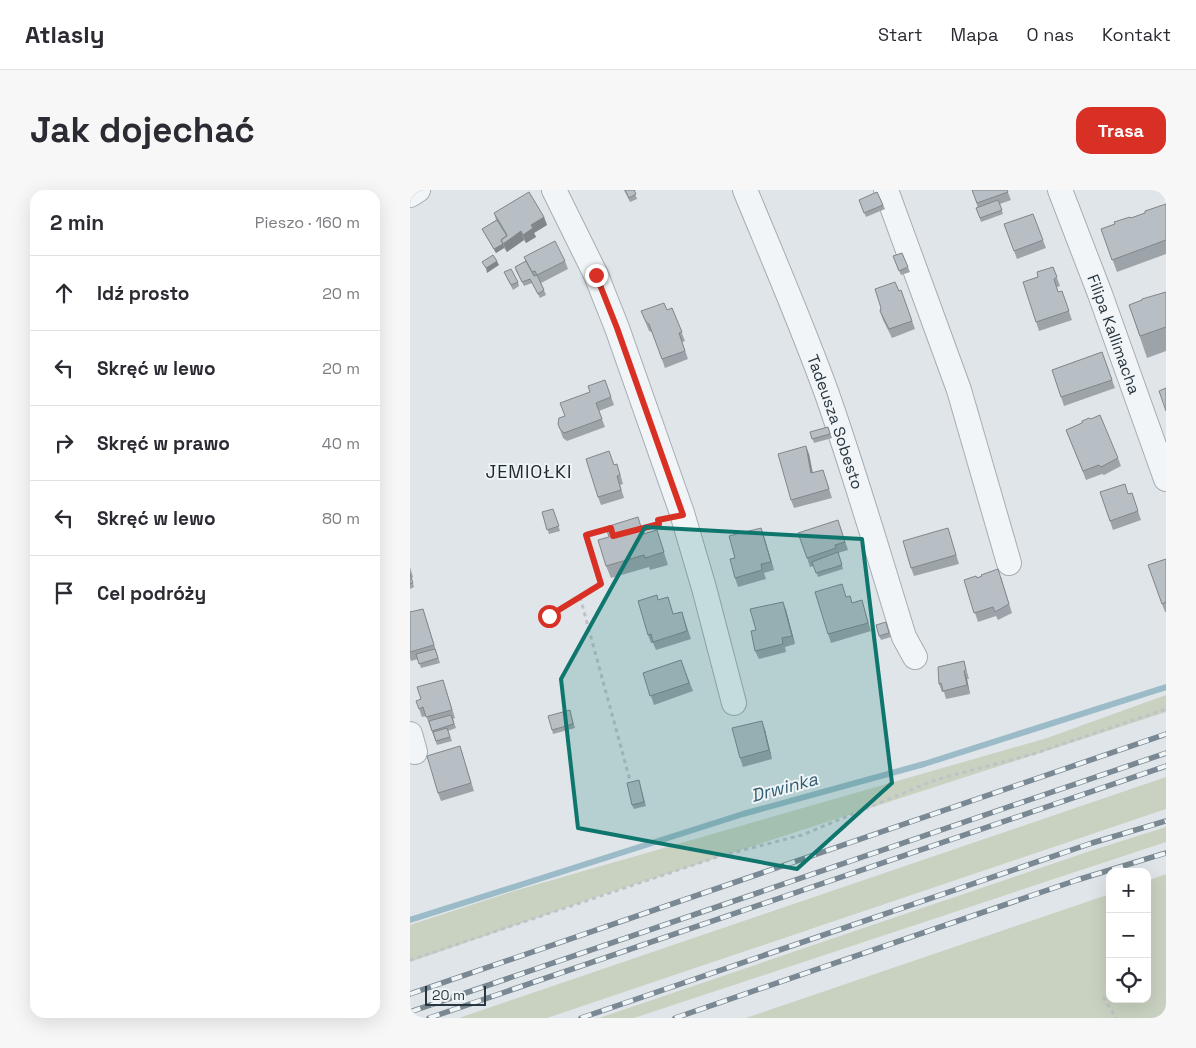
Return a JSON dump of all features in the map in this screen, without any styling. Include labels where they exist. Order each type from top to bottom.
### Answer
[{"type":"street","points":[[410,195],[418,190]]},
{"type":"street","points":[[554,190],[596,275],[610,310],[683,515],[734,703]]},
{"type":"street","name":"Tadeusza Sobesto","points":[[745,190],[826,392],[848,454],[904,637],[915,657]]},
{"type":"street","points":[[886,190],[959,390],[1009,563]]},
{"type":"street","name":"Filipa Kallimacha","points":[[1060,190],[1094,278],[1166,479]]},
{"type":"path","points":[[632,531],[659,524],[658,520],[683,515]]},
{"type":"path","points":[[549,616],[601,584],[586,535],[611,528],[613,536]]},
{"type":"path","points":[[580,596],[631,784]]},
{"type":"path","points":[[410,960],[720,856],[802,835],[936,780],[1033,754],[1166,709]]},
{"type":"path","points":[[1103,997],[1116,1018]]},
{"type":"highlighted area","points":[[645,527],[862,539],[892,783],[797,869],[578,828],[561,679]]},
{"type":"green space","points":[[1166,695],[1166,712],[605,894],[410,962],[410,925],[514,891],[1047,738]]},
{"type":"green space","points":[[1166,777],[1166,809],[547,1018],[459,1018]]},
{"type":"green space","points":[[1166,827],[1166,842],[634,1018],[599,1018],[1090,851]]},
{"type":"green space","points":[[1166,874],[1166,1018],[746,1018],[1106,895],[1106,1003],[1151,1003],[1151,880]]},
{"type":"building","points":[[625,190],[634,190],[636,194],[629,198]]},
{"type":"building","points":[[972,190],[1007,190],[1008,192],[977,203]]},
{"type":"building","points":[[529,192],[544,217],[531,225],[533,228],[523,235],[521,231],[503,244],[501,240],[507,235],[494,213]]},
{"type":"building","points":[[877,192],[883,205],[864,213],[859,200]]},
{"type":"building","points":[[998,200],[1002,210],[980,218],[976,208]]},
{"type":"building","points":[[1166,204],[1166,240],[1112,260],[1101,229],[1115,224],[1114,222],[1131,218]]},
{"type":"building","points":[[1033,214],[1043,240],[1014,251],[1004,224]]},
{"type":"building","points":[[497,220],[507,236],[501,240],[503,244],[494,249],[482,229]]},
{"type":"building","points":[[555,241],[565,261],[537,275],[535,271],[532,272],[524,257]]},
{"type":"building","points":[[902,253],[908,267],[899,271],[893,256]]},
{"type":"building","points":[[493,255],[497,261],[486,268],[482,262]]},
{"type":"building","points":[[526,261],[534,276],[537,275],[544,290],[538,294],[530,279],[522,282],[515,267]]},
{"type":"building","points":[[1053,267],[1057,277],[1054,279],[1058,292],[1062,291],[1069,311],[1036,322],[1023,282],[1038,277],[1037,272]]},
{"type":"building","points":[[511,269],[518,282],[511,285],[504,272]]},
{"type":"building","points":[[895,282],[899,291],[901,290],[912,321],[889,329],[880,311],[881,308],[875,289]]},
{"type":"building","points":[[1166,292],[1166,327],[1140,336],[1129,305]]},
{"type":"building","points":[[664,303],[667,310],[672,308],[682,332],[679,333],[685,351],[662,359],[649,324],[646,322],[641,311]]},
{"type":"building","points":[[1102,352],[1112,380],[1061,397],[1052,370]]},
{"type":"building","points":[[605,380],[611,397],[596,403],[602,419],[564,433],[558,424],[559,418],[565,416],[560,403],[590,392],[588,386]]},
{"type":"building","points":[[1166,388],[1166,411],[1159,391]]},
{"type":"building","points":[[1100,415],[1118,458],[1101,467],[1099,465],[1083,471],[1066,430],[1082,423],[1082,421]]},
{"type":"building","points":[[828,427],[830,434],[812,439],[810,432]]},
{"type":"building","points":[[806,446],[811,473],[823,470],[829,489],[791,500],[778,454]]},
{"type":"building","points":[[609,451],[614,465],[617,464],[620,475],[617,476],[621,490],[598,497],[586,459]]},
{"type":"building","points":[[1125,484],[1128,494],[1132,493],[1138,511],[1110,521],[1100,492]]},
{"type":"building","points":[[553,509],[559,526],[547,530],[542,512]]},
{"type":"building","points":[[638,517],[643,534],[657,530],[664,552],[645,558],[644,555],[606,566],[598,540],[609,537],[606,527]]},
{"type":"building","points":[[838,520],[845,542],[835,545],[836,548],[807,558],[798,533]]},
{"type":"building","points":[[761,528],[771,562],[761,564],[762,570],[735,578],[730,559],[735,558],[729,536]]},
{"type":"building","points":[[948,528],[956,555],[911,568],[903,541]]},
{"type":"building","points":[[838,552],[842,565],[816,573],[812,562]]},
{"type":"building","points":[[1166,559],[1166,602],[1162,604],[1148,565]]},
{"type":"building","points":[[998,569],[1009,604],[995,612],[993,607],[974,613],[964,580],[976,576],[977,578]]},
{"type":"building","points":[[842,584],[846,597],[850,596],[852,603],[862,600],[868,623],[828,634],[815,592]]},
{"type":"building","points":[[657,595],[658,600],[668,597],[673,614],[682,612],[687,631],[653,642],[651,634],[648,635],[638,601]]},
{"type":"building","points":[[783,602],[792,636],[782,638],[783,644],[755,651],[751,631],[756,630],[750,609]]},
{"type":"building","points":[[423,609],[434,645],[410,652],[410,612]]},
{"type":"building","points":[[886,622],[889,633],[879,636],[876,625]]},
{"type":"building","points":[[435,649],[438,658],[419,664],[416,654]]},
{"type":"building","points":[[681,660],[689,683],[650,696],[643,673]]},
{"type":"building","points":[[964,661],[967,685],[943,691],[941,683],[939,684],[938,667]]},
{"type":"building","points":[[443,680],[452,710],[426,717],[423,707],[419,709],[416,701],[421,699],[417,687]]},
{"type":"building","points":[[570,710],[573,724],[552,730],[548,716]]},
{"type":"building","points":[[451,715],[454,724],[432,731],[429,721]]},
{"type":"building","points":[[762,721],[769,750],[740,758],[732,728]]},
{"type":"building","points":[[447,728],[450,737],[436,741],[433,732]]},
{"type":"building","points":[[460,746],[471,783],[438,793],[427,756]]},
{"type":"building","points":[[639,780],[644,802],[632,805],[627,783]]},
{"type":"waterway","name":"Drwinka","points":[[410,920],[743,814],[924,764],[1166,687]]},
{"type":"railway","points":[[410,994],[1166,734]]},
{"type":"railway","points":[[410,1012],[1166,753]]},
{"type":"railway","points":[[429,1018],[1166,766]]},
{"type":"railway","points":[[581,1018],[1092,843],[1166,821]]},
{"type":"railway","points":[[675,1018],[1077,880],[1166,853]]},
{"type":"district","name":"JEMIOŁKI","points":[[529,471]]},
{"type":"route","points":[[549,616],[601,584],[586,535],[611,528],[613,536],[659,524],[658,520],[683,515],[617,328],[596,275]]}]
